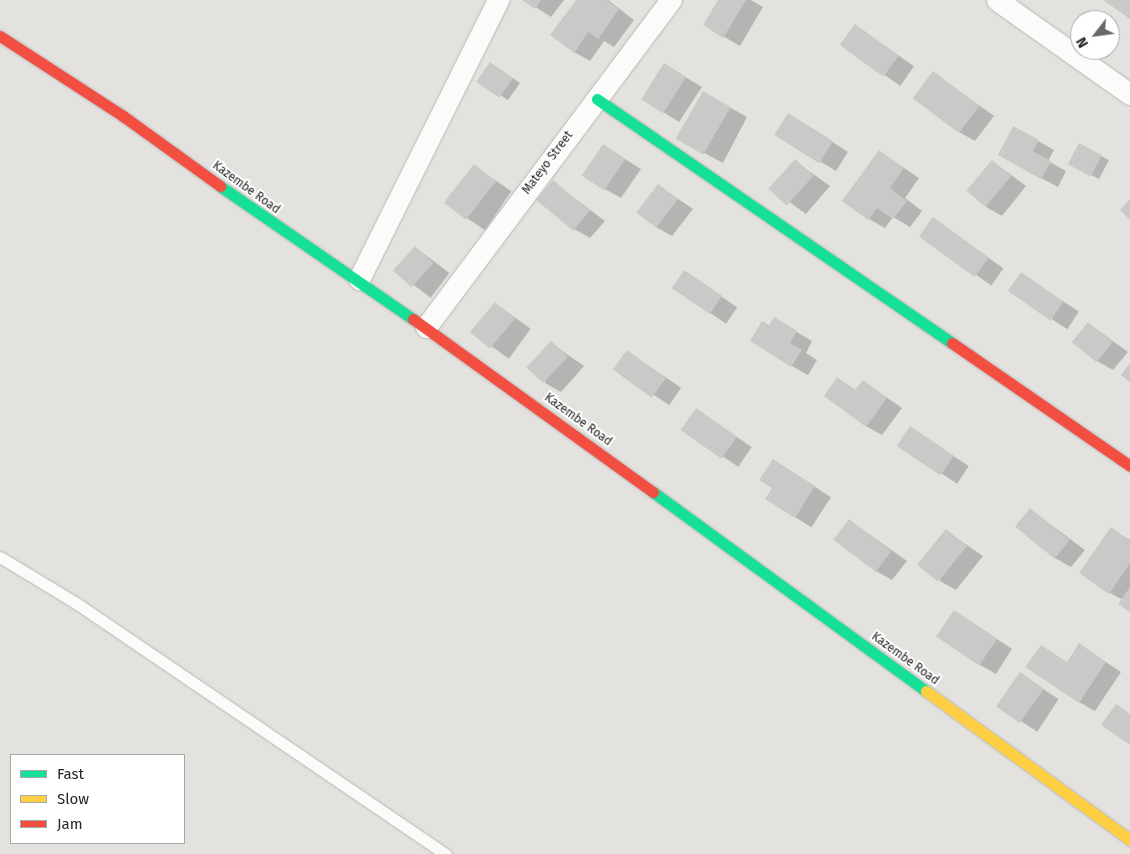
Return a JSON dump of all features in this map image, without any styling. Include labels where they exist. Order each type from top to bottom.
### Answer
[{"type":"main road","name":"Kazembe Road","points":[[0,36],[123,116],[287,234],[359,279],[1130,840]]},
{"type":"main road","points":[[597,99],[1130,466]]},
{"type":"street","points":[[359,279],[498,0]]},
{"type":"street","name":"Mateyo Street","points":[[426,327],[671,0]]},
{"type":"street","points":[[997,0],[1130,94]]},
{"type":"lane","points":[[0,557],[76,603],[446,854]]},
{"type":"building","points":[[522,0],[541,0],[535,9]]},
{"type":"building","points":[[576,0],[606,0],[619,9],[598,39],[588,32],[574,53],[550,35]]},
{"type":"building","points":[[718,0],[746,0],[723,38],[703,25]]},
{"type":"building","points":[[1103,0],[1130,0],[1130,19],[1120,10]]},
{"type":"building","points":[[855,24],[899,56],[883,77],[840,45]]},
{"type":"building","points":[[490,62],[513,78],[499,98],[476,82]]},
{"type":"building","points":[[664,63],[686,77],[663,113],[641,99]]},
{"type":"building","points":[[933,71],[979,106],[959,133],[913,98]]},
{"type":"building","points":[[703,91],[731,107],[703,155],[676,139]]},
{"type":"building","points":[[788,113],[833,141],[819,163],[774,135]]},
{"type":"building","points":[[1013,126],[1039,140],[1033,151],[1051,161],[1041,179],[998,155]]},
{"type":"building","points":[[1079,143],[1102,155],[1091,176],[1068,164]]},
{"type":"building","points":[[603,144],[625,159],[604,191],[582,176]]},
{"type":"building","points":[[879,150],[904,168],[890,188],[907,201],[893,219],[877,208],[868,220],[842,201]]},
{"type":"building","points":[[795,159],[814,176],[787,205],[768,189]]},
{"type":"building","points":[[992,160],[1011,176],[985,207],[966,191]]},
{"type":"building","points":[[474,164],[496,181],[466,220],[444,203]]},
{"type":"building","points":[[553,180],[590,211],[573,231],[536,200]]},
{"type":"building","points":[[658,184],[678,199],[656,228],[636,213]]},
{"type":"building","points":[[1130,199],[1130,220],[1120,210]]},
{"type":"building","points":[[933,217],[989,258],[975,277],[919,236]]},
{"type":"building","points":[[415,246],[434,263],[411,287],[393,271]]},
{"type":"building","points":[[684,270],[722,296],[710,314],[672,288]]},
{"type":"building","points":[[1021,272],[1064,302],[1050,321],[1008,291]]},
{"type":"building","points":[[495,302],[515,319],[490,349],[470,332]]},
{"type":"building","points":[[774,317],[797,331],[790,343],[802,350],[791,367],[750,341],[762,321],[769,325]]},
{"type":"building","points":[[1088,322],[1113,342],[1097,362],[1072,342]]},
{"type":"building","points":[[551,341],[568,357],[543,383],[526,367]]},
{"type":"building","points":[[627,350],[666,378],[652,398],[613,369]]},
{"type":"building","points":[[1130,363],[1130,382],[1121,375]]},
{"type":"building","points":[[837,377],[855,390],[863,380],[887,398],[866,427],[824,396]]},
{"type":"building","points":[[696,408],[737,437],[721,459],[681,430]]},
{"type":"building","points":[[910,426],[954,456],[941,476],[897,446]]},
{"type":"building","points":[[773,459],[815,486],[795,518],[765,499],[772,488],[759,480]]},
{"type":"building","points":[[1030,508],[1070,540],[1055,559],[1015,527]]},
{"type":"building","points":[[849,519],[891,551],[876,572],[833,540]]},
{"type":"building","points":[[1111,527],[1130,541],[1130,563],[1109,594],[1079,573]]},
{"type":"building","points":[[946,529],[967,546],[938,582],[917,565]]},
{"type":"building","points":[[1130,587],[1130,612],[1118,604]]},
{"type":"building","points":[[954,610],[997,639],[979,666],[936,637]]},
{"type":"building","points":[[1079,643],[1106,662],[1079,703],[1025,667],[1041,645],[1067,662]]},
{"type":"building","points":[[1020,672],[1044,689],[1020,723],[996,706]]},
{"type":"building","points":[[1116,704],[1130,714],[1130,745],[1101,725]]},
{"type":"traffic: fast","points":[[597,99],[952,343]]},
{"type":"traffic: fast","points":[[220,186],[413,319]]},
{"type":"traffic: fast","points":[[653,492],[926,691]]},
{"type":"traffic: slow","points":[[926,691],[1130,840]]},
{"type":"traffic: jam","points":[[0,36],[123,116],[220,186]]},
{"type":"traffic: jam","points":[[413,319],[653,492]]},
{"type":"traffic: jam","points":[[952,343],[1130,466]]}]
